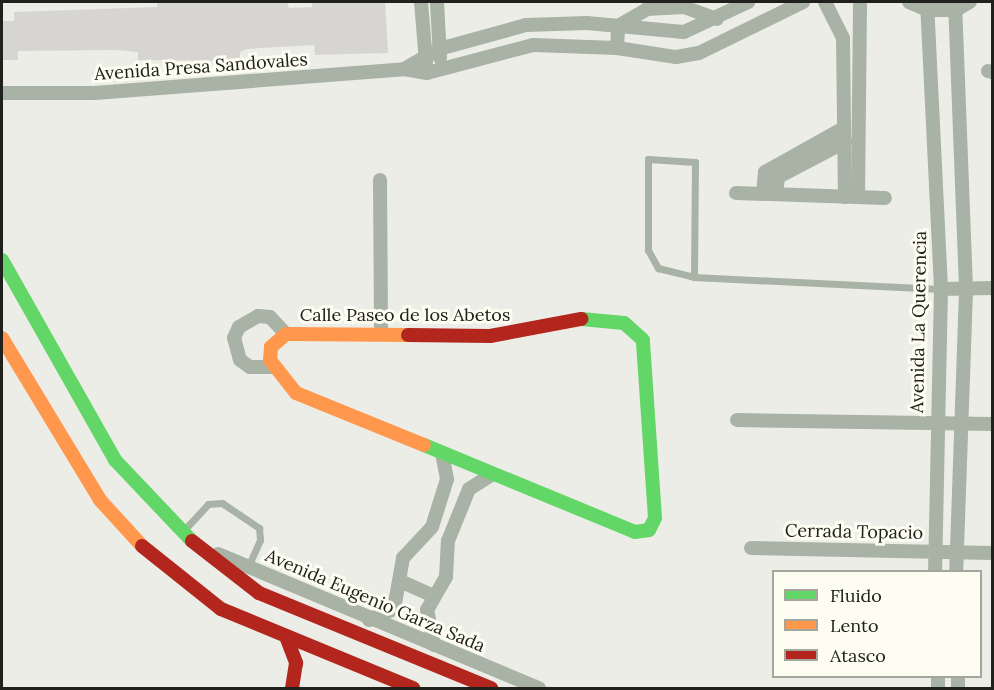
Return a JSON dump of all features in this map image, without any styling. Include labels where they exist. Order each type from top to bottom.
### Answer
[{"type":"main road","name":"Avenida Eugenio Garza Sada","points":[[2,261],[115,460],[182,532],[259,593],[490,688]]},
{"type":"main road","name":"Calle Paseo de los Abetos","points":[[581,319],[624,323],[639,335],[655,518],[650,530],[635,532],[296,393],[273,366],[271,346],[286,334],[381,334],[490,336],[581,319]]},
{"type":"main road","points":[[2,338],[82,475],[134,540],[199,596],[287,639],[413,688]]},
{"type":"main road","points":[[287,639],[296,663],[292,688]]},
{"type":"street","points":[[421,2],[427,73]]},
{"type":"street","points":[[437,2],[442,69]]},
{"type":"street","points":[[404,69],[425,54],[526,25],[618,26],[661,34],[717,19],[748,2]]},
{"type":"street","name":"Avenida Presa Sandovales","points":[[2,93],[94,93],[404,69],[427,73],[533,45],[617,48],[661,58],[699,53],[803,2]]},
{"type":"street","points":[[825,2],[843,38],[845,135],[852,197]]},
{"type":"street","points":[[852,197],[860,2]]},
{"type":"street","points":[[909,2],[927,6],[955,6],[970,2]]},
{"type":"street","points":[[618,26],[657,4],[684,4],[717,19]]},
{"type":"street","name":"Avenida La Querencia","points":[[927,6],[941,289],[936,423],[935,570]]},
{"type":"street","points":[[955,6],[966,291],[959,423],[956,570]]},
{"type":"street","points":[[617,48],[618,26]]},
{"type":"street","points":[[769,194],[778,177],[845,135]]},
{"type":"street","points":[[380,180],[381,334]]},
{"type":"street","points":[[736,193],[885,198]]},
{"type":"street","points":[[941,289],[966,291],[993,288]]},
{"type":"street","points":[[273,366],[250,367],[240,360],[235,350],[238,327],[258,316],[280,323],[286,334]]},
{"type":"street","points":[[737,420],[993,424]]},
{"type":"street","points":[[369,620],[394,609],[403,558],[432,527],[447,479],[442,454]]},
{"type":"street","points":[[434,645],[426,622],[433,596],[446,577],[448,541],[469,489],[493,474]]},
{"type":"street","name":"Avenida Eugenio Garza Sada","points":[[198,544],[369,620],[539,688]]},
{"type":"street","name":"Cerrada Topacio","points":[[751,548],[993,553]]},
{"type":"street","points":[[400,581],[433,596]]},
{"type":"lane","points":[[694,277],[695,162],[656,156],[648,159],[648,250],[658,268],[694,277],[941,289]]},
{"type":"lane","points":[[182,532],[208,504],[222,503],[259,528],[260,540],[248,567]]},
{"type":"building","points":[[157,2],[287,2],[289,8],[312,7],[312,2],[385,2],[388,53],[315,55],[314,45],[247,49],[240,52],[240,61],[138,60],[138,52],[115,50],[18,51],[18,60],[2,60],[2,21],[14,21],[14,12],[157,7]]},
{"type":"traffic: fast","points":[[2,260],[115,460],[192,541]]},
{"type":"traffic: fast","points":[[424,445],[635,532],[649,530],[655,518],[643,340],[624,323],[581,319]]},
{"type":"traffic: slow","points":[[408,335],[286,334],[271,347],[270,360],[296,393],[424,445]]},
{"type":"traffic: slow","points":[[2,338],[100,500],[142,546]]},
{"type":"traffic: jam","points":[[408,335],[490,336],[581,319]]},
{"type":"traffic: jam","points":[[192,541],[259,593],[491,688]]},
{"type":"traffic: jam","points":[[142,546],[221,609],[413,688]]},
{"type":"traffic: jam","points":[[287,639],[296,663],[292,688]]}]
